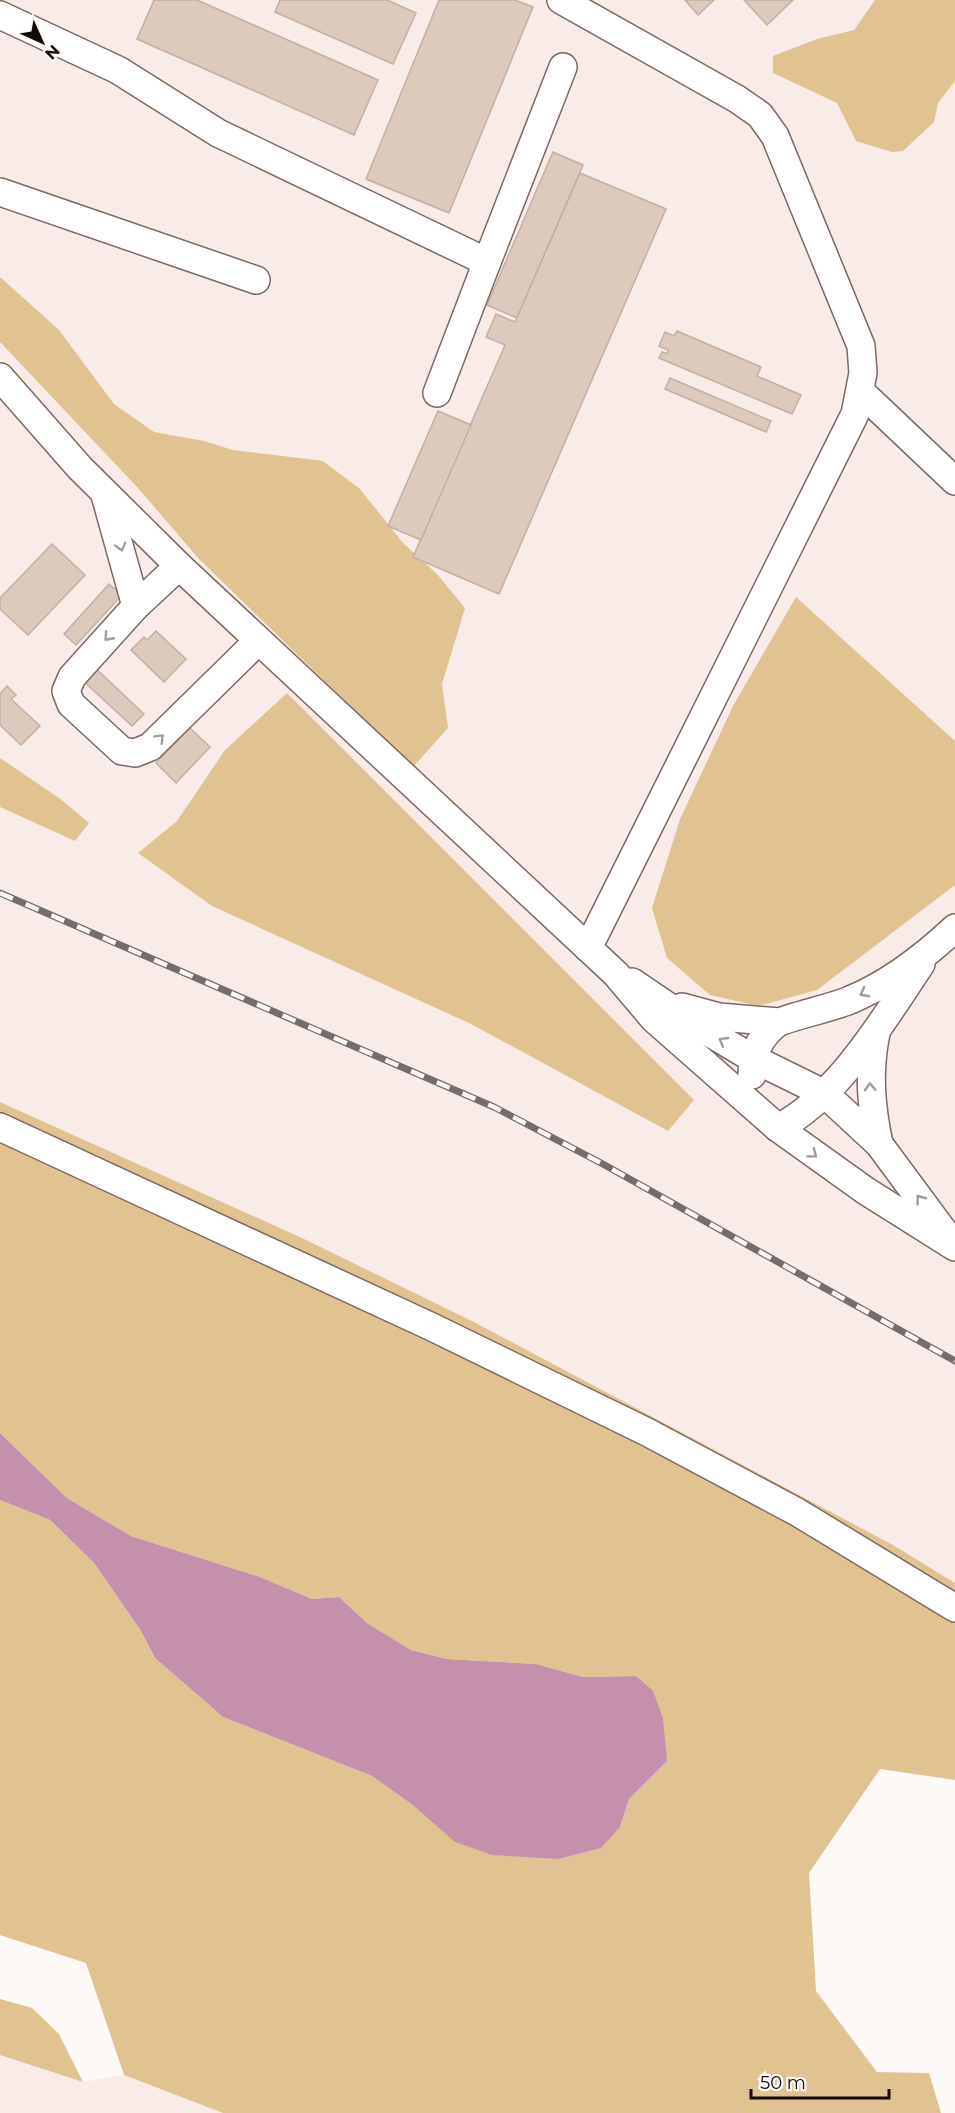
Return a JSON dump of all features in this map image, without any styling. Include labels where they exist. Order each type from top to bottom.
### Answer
[{"type":"street","points":[[561,0],[727,93],[760,115],[775,136],[861,346],[861,392],[855,414],[588,948]]},
{"type":"street","points":[[0,15],[118,70],[218,133],[487,262]]},
{"type":"street","points":[[437,393],[563,67]]},
{"type":"street","points":[[0,192],[256,280]]},
{"type":"street","points":[[0,377],[80,468],[179,566],[616,974],[654,1019],[758,1108],[778,1128],[866,1191],[955,1246]]},
{"type":"street","points":[[861,392],[955,481]]},
{"type":"street","points":[[104,491],[136,606]]},
{"type":"street","points":[[179,566],[136,606],[72,677],[66,691],[71,704],[122,751],[135,753],[150,747],[258,641]]},
{"type":"street","points":[[655,996],[689,1010],[719,1017],[778,1022],[851,1000],[881,984],[931,951],[955,928]]},
{"type":"street","points":[[778,1128],[798,1118],[825,1094],[877,1028],[931,951]]},
{"type":"street","points":[[616,974],[752,1058],[825,1094],[879,1144],[955,1246]]},
{"type":"street","points":[[758,1108],[752,1086],[752,1058],[764,1037],[778,1022]]},
{"type":"street","points":[[877,1028],[870,1059],[870,1081],[871,1107],[879,1144]]},
{"type":"street","points":[[0,1126],[432,1327],[647,1432],[797,1512],[955,1608]]},
{"type":"shaded area","points":[[0,0],[955,0],[955,1583],[893,1545],[474,1322],[300,1237],[0,1102]]},
{"type":"shaded area","points":[[875,0],[955,0],[955,81],[938,103],[934,122],[903,151],[892,152],[856,141],[837,103],[773,73],[773,56],[817,39],[854,30]]},
{"type":"shaded area","points":[[0,277],[59,330],[114,404],[154,432],[204,441],[233,450],[323,461],[360,489],[403,543],[437,574],[465,608],[442,684],[448,728],[413,767],[199,559],[138,488],[0,342]]},
{"type":"shaded area","points":[[796,597],[955,741],[955,885],[817,990],[758,1006],[710,995],[667,958],[652,908],[680,819],[733,706]]},
{"type":"shaded area","points":[[287,693],[694,1100],[668,1131],[471,1024],[212,906],[138,853],[177,821],[225,750]]},
{"type":"shaded area","points":[[0,758],[59,798],[89,823],[75,841],[0,807]]},
{"type":"shaded area","points":[[0,1102],[300,1237],[474,1322],[893,1545],[955,1583],[955,1780],[880,1769],[809,1873],[816,1991],[877,2072],[929,2073],[941,2113],[223,2113],[124,2075],[86,1963],[0,1935],[0,1500],[50,1520],[94,1563],[141,1631],[155,1658],[223,1717],[372,1776],[414,1806],[620,1827],[629,1799],[667,1761],[636,1676],[583,1677],[536,1664],[447,1659],[411,1650],[367,1623],[339,1597],[312,1599],[260,1577],[131,1536],[67,1498],[0,1433]]},
{"type":"shaded area","points":[[0,1433],[67,1498],[131,1536],[260,1577],[312,1599],[339,1597],[367,1623],[411,1650],[447,1659],[536,1664],[583,1677],[636,1676],[653,1691],[663,1718],[667,1761],[629,1799],[620,1827],[601,1848],[558,1859],[492,1855],[455,1842],[414,1806],[372,1776],[223,1717],[155,1658],[141,1631],[94,1563],[50,1520],[0,1500]]},
{"type":"shaded area","points":[[0,1999],[32,2008],[59,2034],[83,2082],[0,2055]]},
{"type":"shaded area","points":[[0,2055],[83,2082],[124,2075],[223,2113],[0,2113]]},
{"type":"building","points":[[154,0],[197,0],[378,80],[354,135],[137,39]]},
{"type":"building","points":[[280,0],[387,0],[416,13],[393,64],[275,12]]},
{"type":"building","points":[[439,0],[515,0],[533,7],[449,213],[366,179]]},
{"type":"building","points":[[685,0],[714,0],[698,15]]},
{"type":"building","points":[[744,0],[793,0],[767,25]]},
{"type":"building","points":[[553,152],[583,165],[517,318],[487,305]]},
{"type":"building","points":[[580,173],[666,209],[499,594],[413,557],[505,345],[486,337],[496,314],[515,322]]},
{"type":"building","points":[[677,331],[761,367],[757,376],[801,395],[792,414],[659,358],[662,352],[667,354],[668,350],[659,346],[665,332],[674,336]]},
{"type":"building","points":[[670,378],[771,421],[766,432],[665,389]]},
{"type":"building","points":[[438,411],[471,425],[421,540],[388,526]]},
{"type":"building","points":[[52,544],[85,575],[28,635],[0,609],[0,598]]},
{"type":"building","points":[[109,584],[122,595],[76,645],[64,634]]},
{"type":"building","points":[[156,631],[186,659],[164,682],[131,650],[144,637],[147,640]]},
{"type":"building","points":[[92,665],[144,714],[132,726],[80,678]]},
{"type":"building","points":[[7,686],[16,695],[11,699],[40,726],[21,745],[0,725],[0,694]]},
{"type":"building","points":[[190,728],[210,747],[176,783],[156,763]]},
{"type":"railway","points":[[0,893],[494,1107],[601,1163],[955,1361]]}]
